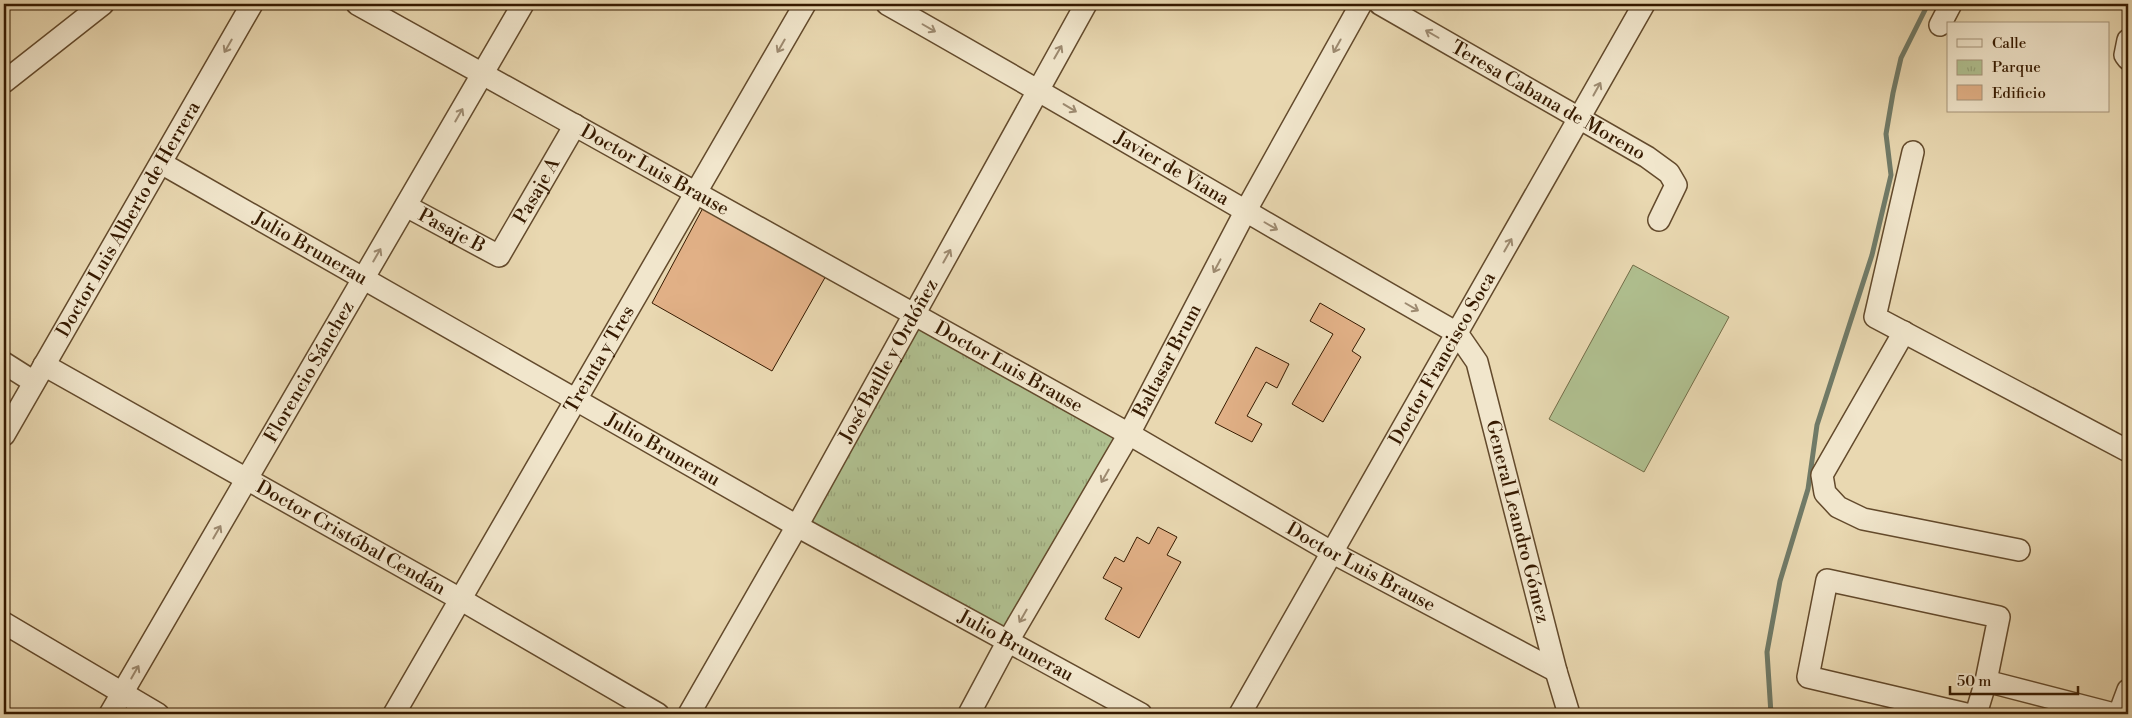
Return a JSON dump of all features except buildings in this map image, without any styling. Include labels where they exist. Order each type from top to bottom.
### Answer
[{"type":"street","points":[[4,82],[103,4]]},
{"type":"street","name":"Doctor Luis Alberto de Herrera","points":[[4,435],[252,4]]},
{"type":"street","name":"Doctor Luis Brause","points":[[358,4],[1129,434],[1333,553],[1556,671]]},
{"type":"street","name":"Florencio Sánchez","points":[[110,714],[523,4]]},
{"type":"street","name":"Treinta y Tres","points":[[394,714],[805,4]]},
{"type":"street","name":"Javier de Viana","points":[[887,4],[1038,89],[1245,212],[1457,333]]},
{"type":"street","name":"José Batlle y Ordóñez","points":[[689,714],[797,526],[1086,4]]},
{"type":"street","name":"Baltasar Brum","points":[[969,714],[1008,641],[1129,434],[1245,212],[1361,4]]},
{"type":"street","name":"Teresa Cabana de Moreno","points":[[1380,4],[1647,157],[1669,173],[1676,185],[1659,220]]},
{"type":"street","name":"Doctor Francisco Soca","points":[[1240,714],[1644,4]]},
{"type":"street","points":[[1940,25],[1951,4]]},
{"type":"street","points":[[2128,40],[2125,55],[2128,59]]},
{"type":"street","name":"Pasaje A","points":[[499,256],[575,125]]},
{"type":"street","points":[[1913,152],[1875,317],[2128,451]]},
{"type":"street","name":"Julio Brunerau","points":[[161,163],[797,526],[1141,714]]},
{"type":"street","name":"Pasaje B","points":[[406,206],[499,256]]},
{"type":"street","points":[[1904,332],[1822,475],[1825,493],[1838,507],[1863,519],[2019,550]]},
{"type":"street","name":"General Leandro Gómez","points":[[1457,333],[1476,362],[1556,671],[1569,714]]},
{"type":"street","name":"Doctor Cristóbal Cendán","points":[[4,363],[39,373],[247,480],[460,599],[658,714]]},
{"type":"street","points":[[1966,714],[1808,677],[1827,580],[1999,617],[1986,681],[1976,714]]},
{"type":"street","points":[[4,623],[158,714]]},
{"type":"street","points":[[1986,681],[2114,714]]},
{"type":"street","points":[[2119,714],[2128,690]]},
{"type":"green space","points":[[1633,265],[1729,317],[1644,472],[1549,419]]},
{"type":"green space","points":[[920,324],[1118,434],[1006,635],[808,523]]},
{"type":"waterway","points":[[1771,714],[1767,652],[1780,581],[1808,489],[1817,425],[1872,255],[1891,175],[1886,134],[1901,58],[1928,4]]}]
